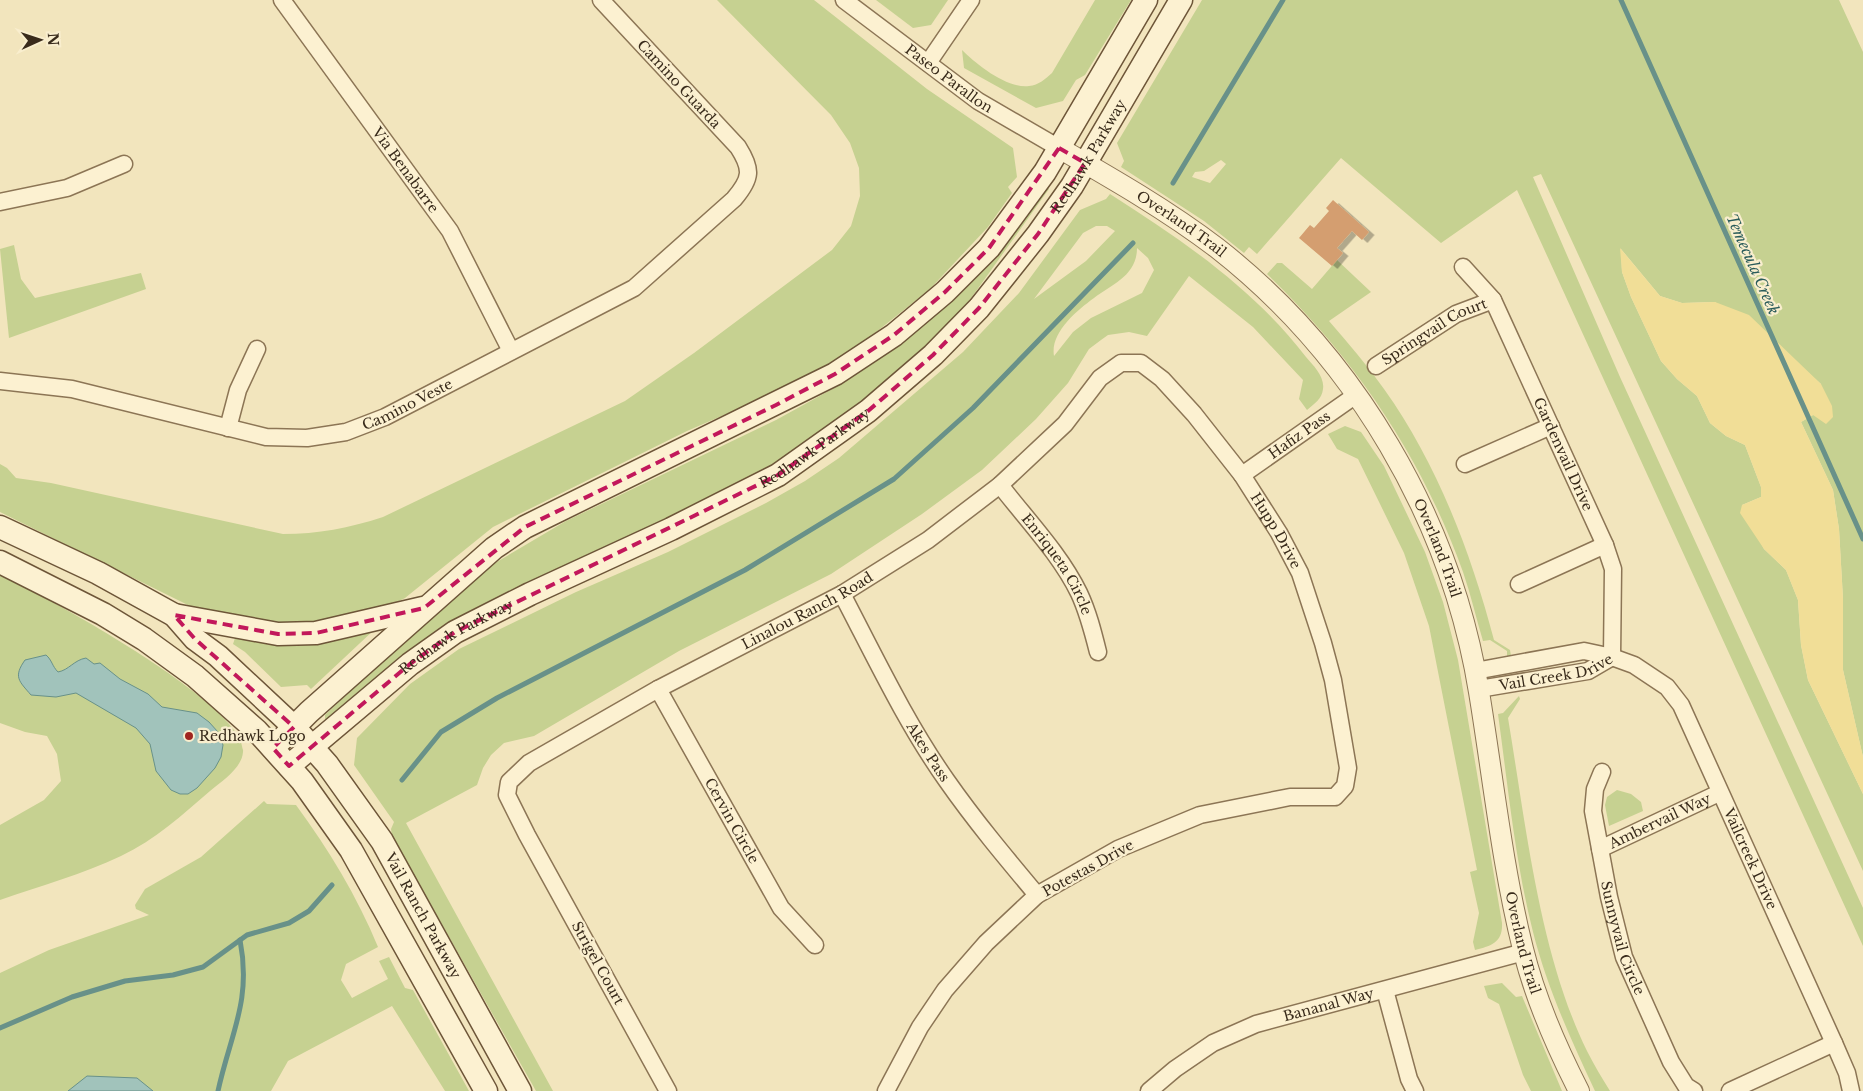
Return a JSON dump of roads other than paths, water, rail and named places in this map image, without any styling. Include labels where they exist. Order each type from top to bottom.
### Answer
[{"type":"main road","name":"Redhawk Parkway","points":[[273,748],[424,608],[494,548],[525,528],[776,405],[835,374],[894,335],[945,292],[989,248],[1044,172],[1146,0]]},
{"type":"main road","name":"Redhawk Parkway","points":[[290,766],[410,664],[455,632],[530,594],[671,530],[778,475],[868,411],[933,355],[979,308],[1038,234],[1085,164],[1181,0]]},
{"type":"main road","points":[[0,527],[98,572],[174,615],[278,634],[316,632],[424,608]]},
{"type":"main road","points":[[0,562],[103,614],[144,639],[195,676],[257,731],[290,766],[351,850],[376,891],[486,1091]]},
{"type":"main road","points":[[174,615],[195,639],[218,656],[294,727],[313,748]]},
{"type":"main road","name":"Vail Ranch Parkway","points":[[313,748],[328,764],[382,841],[520,1091]]},
{"type":"street","name":"Via Benabarre","points":[[282,0],[450,231],[511,351]]},
{"type":"street","name":"Camino Guarda","points":[[601,0],[738,147],[746,160],[749,173]]},
{"type":"street","name":"Paseo Parallon","points":[[844,0],[978,101],[1059,148]]},
{"type":"street","points":[[928,64],[971,0]]},
{"type":"street","name":"Overland Trail","points":[[1059,148],[1170,215],[1219,250],[1249,275],[1309,337],[1356,395],[1404,472],[1437,540],[1453,584],[1477,680],[1514,909],[1524,952],[1544,1014],[1579,1091]]},
{"type":"street","points":[[0,202],[67,188],[124,164]]},
{"type":"street","name":"Camino Veste","points":[[0,380],[72,389],[266,437],[307,438],[346,432],[385,417],[634,288],[734,199],[745,186],[749,173]]},
{"type":"street","name":"Gardenvail Drive","points":[[1462,267],[1493,300],[1605,545],[1613,569],[1612,657]]},
{"type":"street","name":"Springvail Court","points":[[1376,366],[1456,314],[1493,300]]},
{"type":"street","points":[[228,428],[238,390],[257,349]]},
{"type":"street","name":"Hupp Drive","points":[[1121,363],[1141,363],[1162,378],[1242,475],[1279,533],[1300,573],[1323,642],[1333,680],[1346,756]]},
{"type":"street","name":"Linalou Ranch Road","points":[[527,836],[507,795],[509,782],[529,763],[658,689],[842,594],[928,540],[1000,485],[1065,424],[1100,378],[1121,363]]},
{"type":"street","name":"Hafiz Pass","points":[[1242,475],[1356,395]]},
{"type":"street","points":[[1466,464],[1551,426]]},
{"type":"street","name":"Enriqueta Circle","points":[[1000,485],[1061,563],[1079,593],[1092,626],[1098,652]]},
{"type":"street","points":[[1519,584],[1605,545]]},
{"type":"street","name":"Akes Pass","points":[[842,594],[910,720],[946,780],[985,833],[1037,895]]},
{"type":"street","name":"Vail Creek Drive","points":[[1477,680],[1588,671],[1612,657]]},
{"type":"street","name":"Vailcreek Drive","points":[[1612,657],[1634,665],[1667,687],[1681,705],[1847,1072],[1851,1091]]},
{"type":"street","name":"Cervin Circle","points":[[658,689],[781,908],[815,945]]},
{"type":"street","name":"Potestas Drive","points":[[886,1091],[920,1026],[945,990],[986,943],[1037,895],[1118,849],[1200,815],[1290,797],[1335,797],[1344,786],[1348,768],[1346,756]]},
{"type":"street","name":"Sunnyvail Circle","points":[[1602,772],[1595,789],[1593,811],[1624,957],[1671,1062],[1686,1086],[1694,1091]]},
{"type":"street","name":"Ambervail Way","points":[[1600,848],[1720,793]]},
{"type":"street","name":"Strigel Court","points":[[527,836],[668,1091]]},
{"type":"street","name":"Bananal Way","points":[[1149,1091],[1175,1069],[1213,1043],[1256,1024],[1524,952]]},
{"type":"street","points":[[1385,990],[1409,1079],[1415,1091]]},
{"type":"street","points":[[1730,1091],[1834,1043]]},
{"type":"water","points":[[46,655],[58,672],[86,658],[94,664],[100,663],[120,679],[148,694],[162,707],[197,713],[218,732],[223,745],[221,757],[215,768],[197,788],[188,794],[180,794],[171,790],[156,771],[150,744],[136,728],[76,693],[56,697],[31,695],[19,679],[19,671],[25,660]]},
{"type":"water","points":[[87,1076],[137,1078],[153,1091],[68,1091]]},
{"type":"waterway","points":[[1173,183],[1283,0]]},
{"type":"waterway","name":"Temecula Creek","points":[[1621,0],[1863,539]]},
{"type":"waterway","points":[[402,780],[441,732],[497,698],[745,570],[894,479],[973,408],[1133,243]]},
{"type":"waterway","points":[[0,1028],[72,997],[125,981],[173,975],[203,967],[247,935],[289,923],[309,911],[332,885]]},
{"type":"waterway","points":[[218,1091],[241,1000],[243,962],[240,940]]},
{"type":"place","name":"Redhawk Logo","points":[[189,736]]}]
